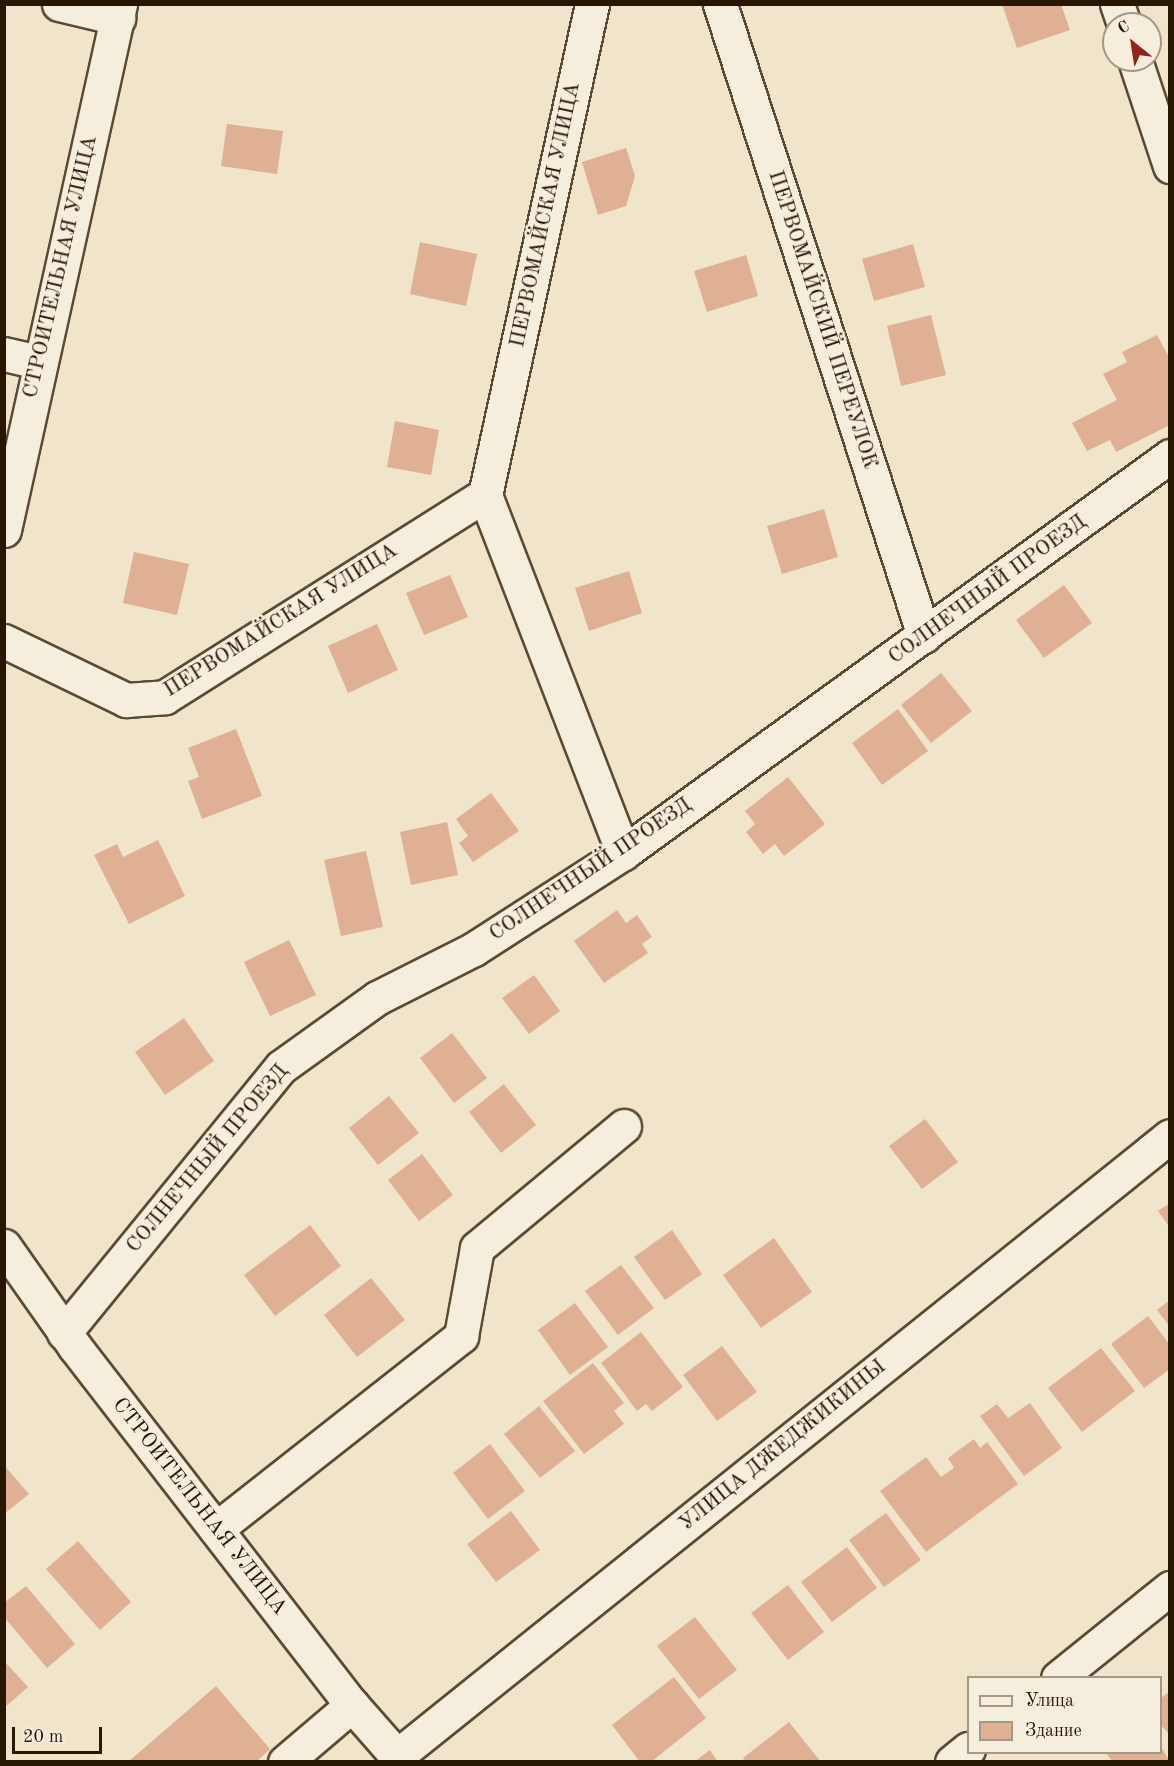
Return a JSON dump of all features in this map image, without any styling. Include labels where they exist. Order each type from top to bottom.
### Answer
[{"type":"street","points":[[59,4],[119,11]]},
{"type":"street","name":"ПЕРВОМАЙСКИЙ ПЕРЕУЛОК","points":[[720,4],[924,636]]},
{"type":"street","name":"ПЕРВОМАЙСКАЯ УЛИЦА","points":[[4,641],[126,700],[165,697],[484,495],[591,5]]},
{"type":"street","name":"СТРОИТЕЛЬНАЯ УЛИЦА","points":[[4,530],[39,362],[119,11]]},
{"type":"street","points":[[1139,72],[1170,166]]},
{"type":"street","points":[[4,354],[39,362]]},
{"type":"street","name":"СОЛНЕЧНЫЙ ПРОЕЗД","points":[[64,1333],[281,1067],[377,998],[474,949],[623,853],[1170,456]]},
{"type":"street","points":[[484,495],[623,853]]},
{"type":"street","points":[[216,1529],[461,1336],[477,1248],[624,1126]]},
{"type":"street","name":"УЛИЦА ДЖЕДЖИКИНЫ","points":[[399,1759],[1170,1136]]},
{"type":"street","name":"СТРОИТЕЛЬНАЯ УЛИЦА","points":[[4,1246],[64,1333],[352,1705],[399,1759]]},
{"type":"street","points":[[1059,1676],[1170,1588]]},
{"type":"street","points":[[285,1761],[352,1705]]},
{"type":"street","points":[[952,1761],[967,1750]]},
{"type":"building","points":[[1002,4],[1061,4],[1070,30],[1017,48]]},
{"type":"building","points":[[227,124],[283,131],[277,174],[221,166]]},
{"type":"building","points":[[626,148],[635,176],[626,206],[598,215],[582,162]]},
{"type":"building","points":[[420,242],[477,254],[466,306],[410,294]]},
{"type":"building","points":[[913,244],[925,287],[874,301],[862,259]]},
{"type":"building","points":[[746,255],[758,296],[707,312],[694,271]]},
{"type":"building","points":[[931,315],[946,375],[901,386],[887,326]]},
{"type":"building","points":[[1157,335],[1170,359],[1170,425],[1116,452],[1110,440],[1087,451],[1072,423],[1117,400],[1103,374],[1127,362],[1122,352]]},
{"type":"building","points":[[395,421],[439,430],[431,475],[387,467]]},
{"type":"building","points":[[824,509],[838,557],[782,574],[767,526]]},
{"type":"building","points":[[134,552],[189,564],[177,615],[123,603]]},
{"type":"building","points":[[629,571],[642,613],[589,631],[575,588]]},
{"type":"building","points":[[450,575],[468,617],[424,635],[406,593]]},
{"type":"building","points":[[1064,585],[1092,623],[1044,658],[1016,620]]},
{"type":"building","points":[[377,624],[398,670],[348,693],[328,646]]},
{"type":"building","points":[[941,673],[972,711],[931,743],[901,705]]},
{"type":"building","points":[[898,709],[928,751],[882,785],[852,743]]},
{"type":"building","points":[[236,729],[262,796],[202,819],[188,781],[199,777],[188,748]]},
{"type":"building","points":[[788,777],[825,824],[784,856],[775,844],[763,854],[746,832],[755,824],[745,811]]},
{"type":"building","points":[[491,793],[519,831],[473,862],[459,843],[468,836],[456,819]]},
{"type":"building","points":[[447,822],[458,875],[411,885],[400,832]]},
{"type":"building","points":[[158,840],[185,896],[129,924],[94,855],[117,844],[123,857]]},
{"type":"building","points":[[366,851],[383,927],[341,936],[324,860]]},
{"type":"building","points":[[617,910],[626,923],[637,915],[652,937],[642,944],[648,953],[604,983],[574,941]]},
{"type":"building","points":[[289,940],[316,995],[270,1016],[244,962]]},
{"type":"building","points":[[534,975],[560,1011],[529,1034],[502,998]]},
{"type":"building","points":[[184,1018],[214,1061],[165,1095],[135,1052]]},
{"type":"building","points":[[452,1033],[487,1078],[454,1103],[420,1058]]},
{"type":"building","points":[[504,1084],[536,1125],[501,1153],[469,1112]]},
{"type":"building","points":[[389,1096],[419,1133],[378,1165],[349,1128]]},
{"type":"building","points":[[925,1119],[958,1162],[922,1189],[889,1146]]},
{"type":"building","points":[[422,1154],[453,1195],[419,1221],[388,1180]]},
{"type":"building","points":[[1170,1203],[1170,1228],[1158,1211]]},
{"type":"building","points":[[310,1225],[341,1266],[275,1316],[244,1275]]},
{"type":"building","points":[[672,1230],[702,1274],[665,1300],[634,1257]]},
{"type":"building","points":[[774,1238],[812,1292],[761,1328],[723,1275]]},
{"type":"building","points":[[621,1265],[654,1308],[618,1335],[585,1291]]},
{"type":"building","points":[[371,1278],[405,1320],[357,1357],[324,1315]]},
{"type":"building","points":[[1170,1300],[1170,1327],[1157,1310]]},
{"type":"building","points":[[575,1303],[608,1347],[570,1375],[538,1330]]},
{"type":"building","points":[[1148,1316],[1170,1345],[1170,1369],[1144,1388],[1111,1344]]},
{"type":"building","points":[[641,1332],[683,1387],[652,1411],[646,1404],[637,1411],[601,1363]]},
{"type":"building","points":[[722,1346],[757,1392],[717,1421],[683,1375]]},
{"type":"building","points":[[1101,1348],[1135,1391],[1082,1432],[1048,1388]]},
{"type":"building","points":[[593,1363],[624,1403],[614,1411],[624,1424],[584,1454],[543,1401]]},
{"type":"building","points":[[1030,1403],[1062,1448],[1024,1476],[980,1416],[997,1404],[1008,1418]]},
{"type":"building","points":[[539,1406],[575,1451],[540,1478],[504,1434]]},
{"type":"building","points":[[974,1439],[980,1448],[987,1442],[1018,1484],[926,1552],[880,1491],[926,1457],[941,1477],[954,1468],[948,1458]]},
{"type":"building","points":[[490,1444],[525,1491],[488,1519],[453,1473]]},
{"type":"building","points":[[4,1465],[29,1494],[4,1514]]},
{"type":"building","points":[[511,1511],[540,1550],[496,1582],[467,1544]]},
{"type":"building","points":[[886,1513],[921,1560],[884,1587],[849,1540]]},
{"type":"building","points":[[78,1541],[131,1602],[100,1630],[46,1569]]},
{"type":"building","points":[[847,1547],[877,1588],[832,1622],[801,1582]]},
{"type":"building","points":[[788,1585],[824,1632],[788,1660],[751,1613]]},
{"type":"building","points":[[26,1586],[75,1644],[47,1668],[4,1617],[4,1603]]},
{"type":"building","points":[[695,1617],[737,1670],[699,1699],[657,1646]]},
{"type":"building","points":[[4,1661],[28,1687],[4,1708]]},
{"type":"building","points":[[674,1677],[706,1718],[651,1762],[640,1762],[612,1725]]},
{"type":"building","points":[[216,1686],[270,1749],[256,1762],[128,1762]]},
{"type":"building","points":[[1170,1691],[1170,1735],[1162,1726],[1162,1697]]},
{"type":"building","points":[[789,1722],[821,1762],[746,1762],[743,1758]]},
{"type":"building","points":[[1162,1748],[1170,1762],[1113,1762],[1107,1754],[1162,1754]]},
{"type":"building","points":[[710,1750],[718,1762],[694,1762]]}]
